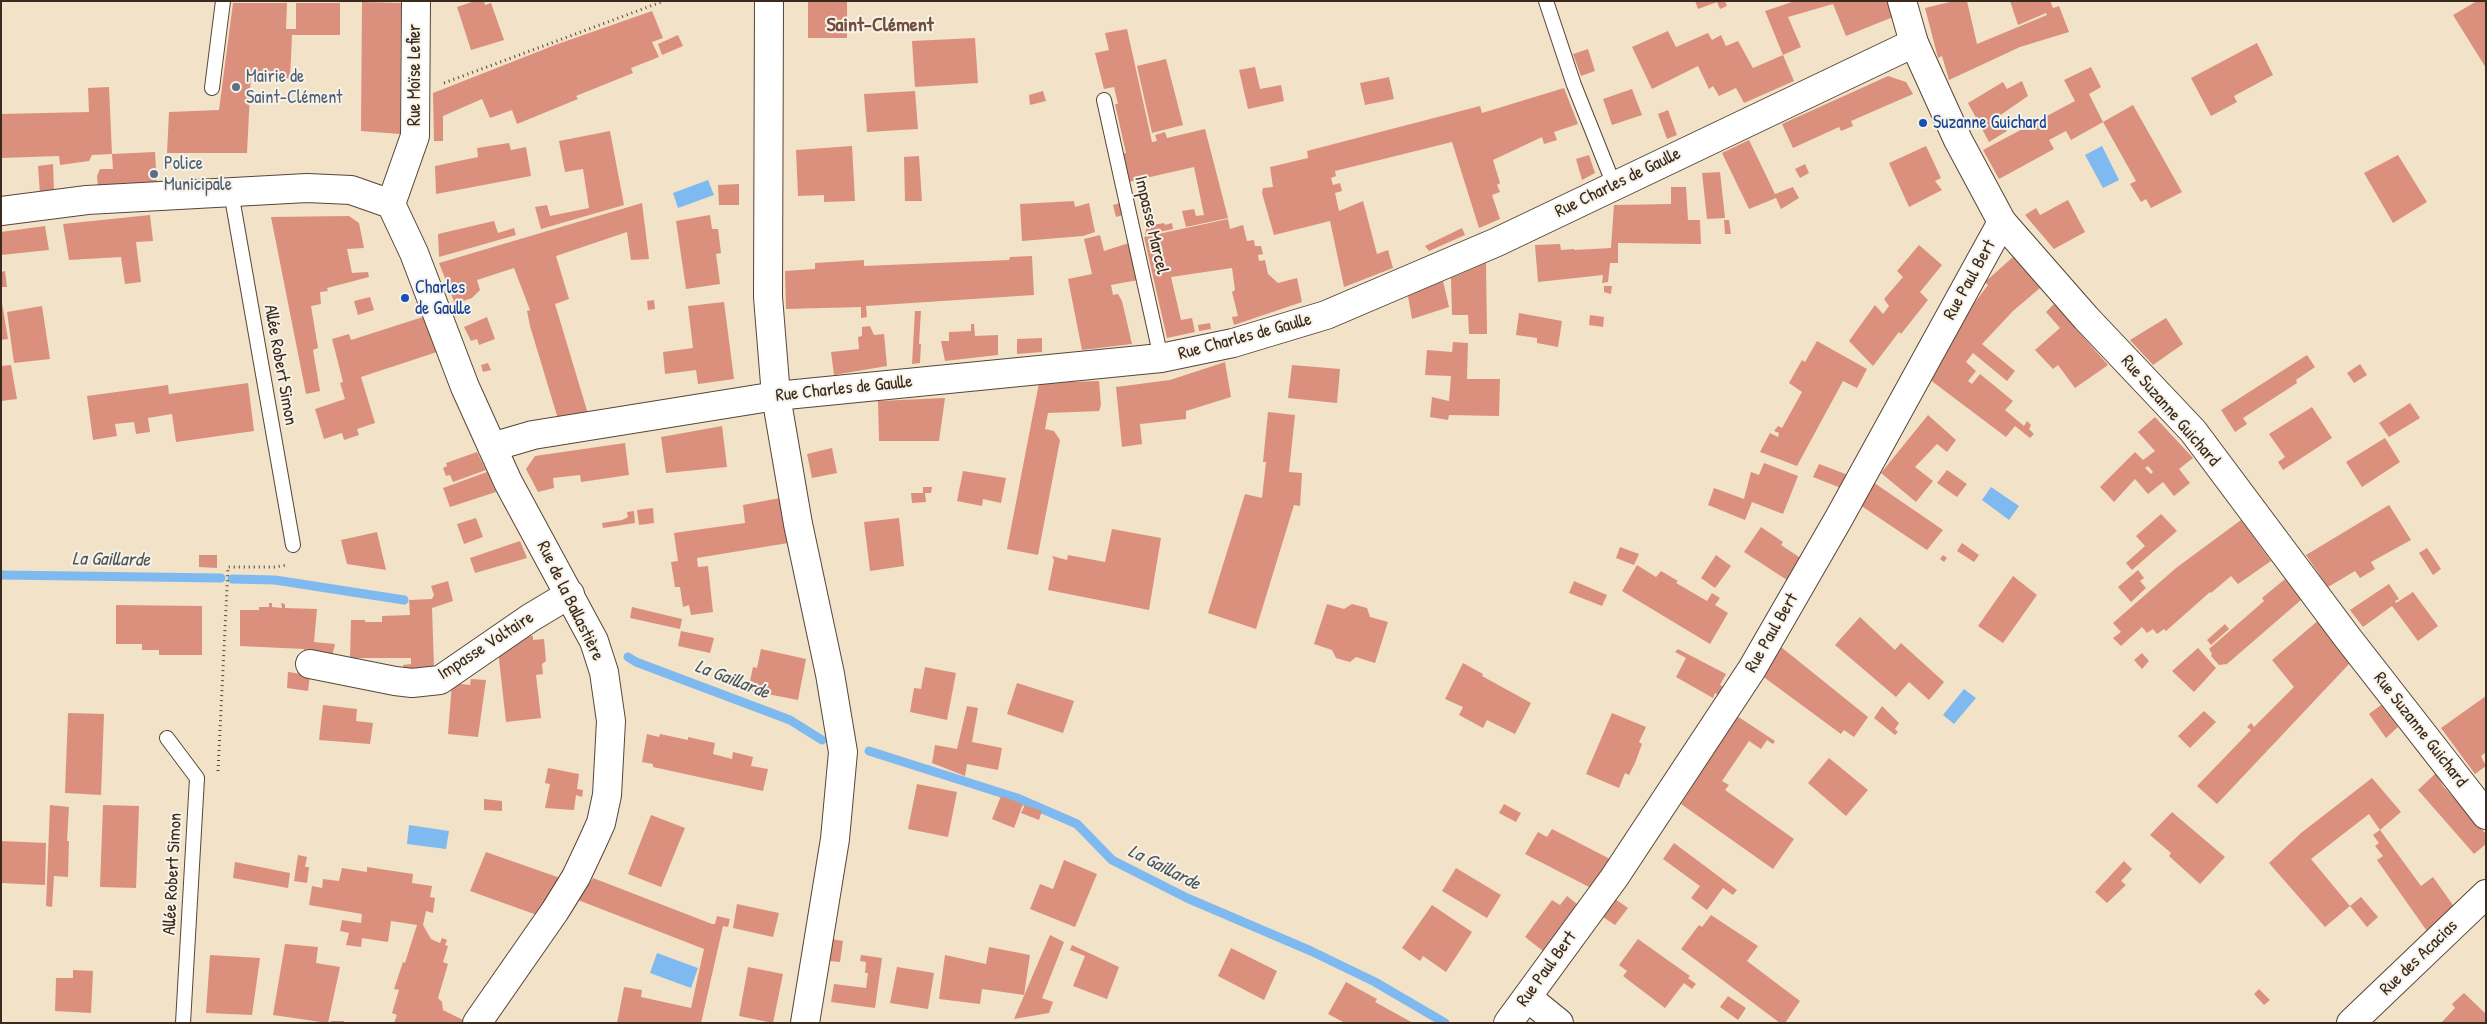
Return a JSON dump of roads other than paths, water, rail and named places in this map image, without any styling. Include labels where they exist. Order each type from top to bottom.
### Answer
[{"type":"street","name":"Rue Moïse Lefier","points":[[391,204],[415,136],[416,1]]},
{"type":"street","points":[[769,1],[768,297],[776,396],[798,524],[830,674],[843,752],[835,838],[805,1023]]},
{"type":"street","name":"Rue Suzanne Guichard","points":[[1902,1],[1914,43],[1958,140],[2002,222],[2086,318],[2193,431],[2347,637],[2486,815]]},
{"type":"street","name":"Rue Charles de Gaulle","points":[[492,446],[533,435],[776,396],[1162,358],[1233,343],[1326,315],[1497,242],[1914,43]]},
{"type":"street","points":[[1,211],[87,200],[308,188],[350,190],[391,204]]},
{"type":"street","name":"Rue de la Ballastière","points":[[391,204],[414,253],[465,387],[508,482],[594,641],[604,672],[611,721],[611,748],[601,823],[576,877],[556,911],[477,1023]]},
{"type":"street","name":"Rue Paul Bert","points":[[1508,1023],[1614,878],[1752,669],[1839,518],[2002,222]]},
{"type":"street","name":"Impasse Voltaire","points":[[310,664],[404,682],[440,680],[530,618],[570,594]]},
{"type":"street","name":"Rue des Acacias","points":[[2351,1023],[2486,894]]},
{"type":"street","points":[[1527,997],[1559,1023]]},
{"type":"lane","points":[[212,88],[222,1]]},
{"type":"lane","points":[[1546,1],[1574,85],[1614,185]]},
{"type":"lane","name":"Impasse Marcel","points":[[1104,100],[1162,358]]},
{"type":"lane","name":"Allée Robert Simon","points":[[231,192],[293,544]]},
{"type":"lane","name":"Allée Robert Simon","points":[[167,738],[197,778],[184,1023]]},
{"type":"water","points":[[2102,146],[2119,180],[2103,188],[2085,155]]},
{"type":"water","points":[[708,180],[714,195],[678,208],[673,193]]},
{"type":"water","points":[[1991,487],[2019,506],[2009,520],[1982,500]]},
{"type":"water","points":[[1964,689],[1976,698],[1954,724],[1943,715]]},
{"type":"water","points":[[409,825],[449,831],[446,849],[407,844]]},
{"type":"water","points":[[657,953],[698,968],[691,988],[650,973]]},
{"type":"waterway","name":"La Gaillarde","points":[[1,575],[221,578]]},
{"type":"waterway","name":"La Gaillarde","points":[[232,579],[275,580],[404,600]]},
{"type":"waterway","name":"La Gaillarde","points":[[628,657],[636,662],[790,720],[822,740]]},
{"type":"waterway","name":"La Gaillarde","points":[[869,751],[1017,798],[1077,824],[1112,860],[1187,898],[1311,951],[1375,982],[1445,1023]]},
{"type":"place","name":"Mairie de Saint-Clément","points":[[236,87]]},
{"type":"place","name":"Suzanne Guichard","points":[[1923,123]]},
{"type":"place","name":"Police Municipale","points":[[154,174]]},
{"type":"place","name":"Charles de Gaulle","points":[[405,298]]},
{"type":"district","name":"Saint-Clément","points":[[880,26]]}]
